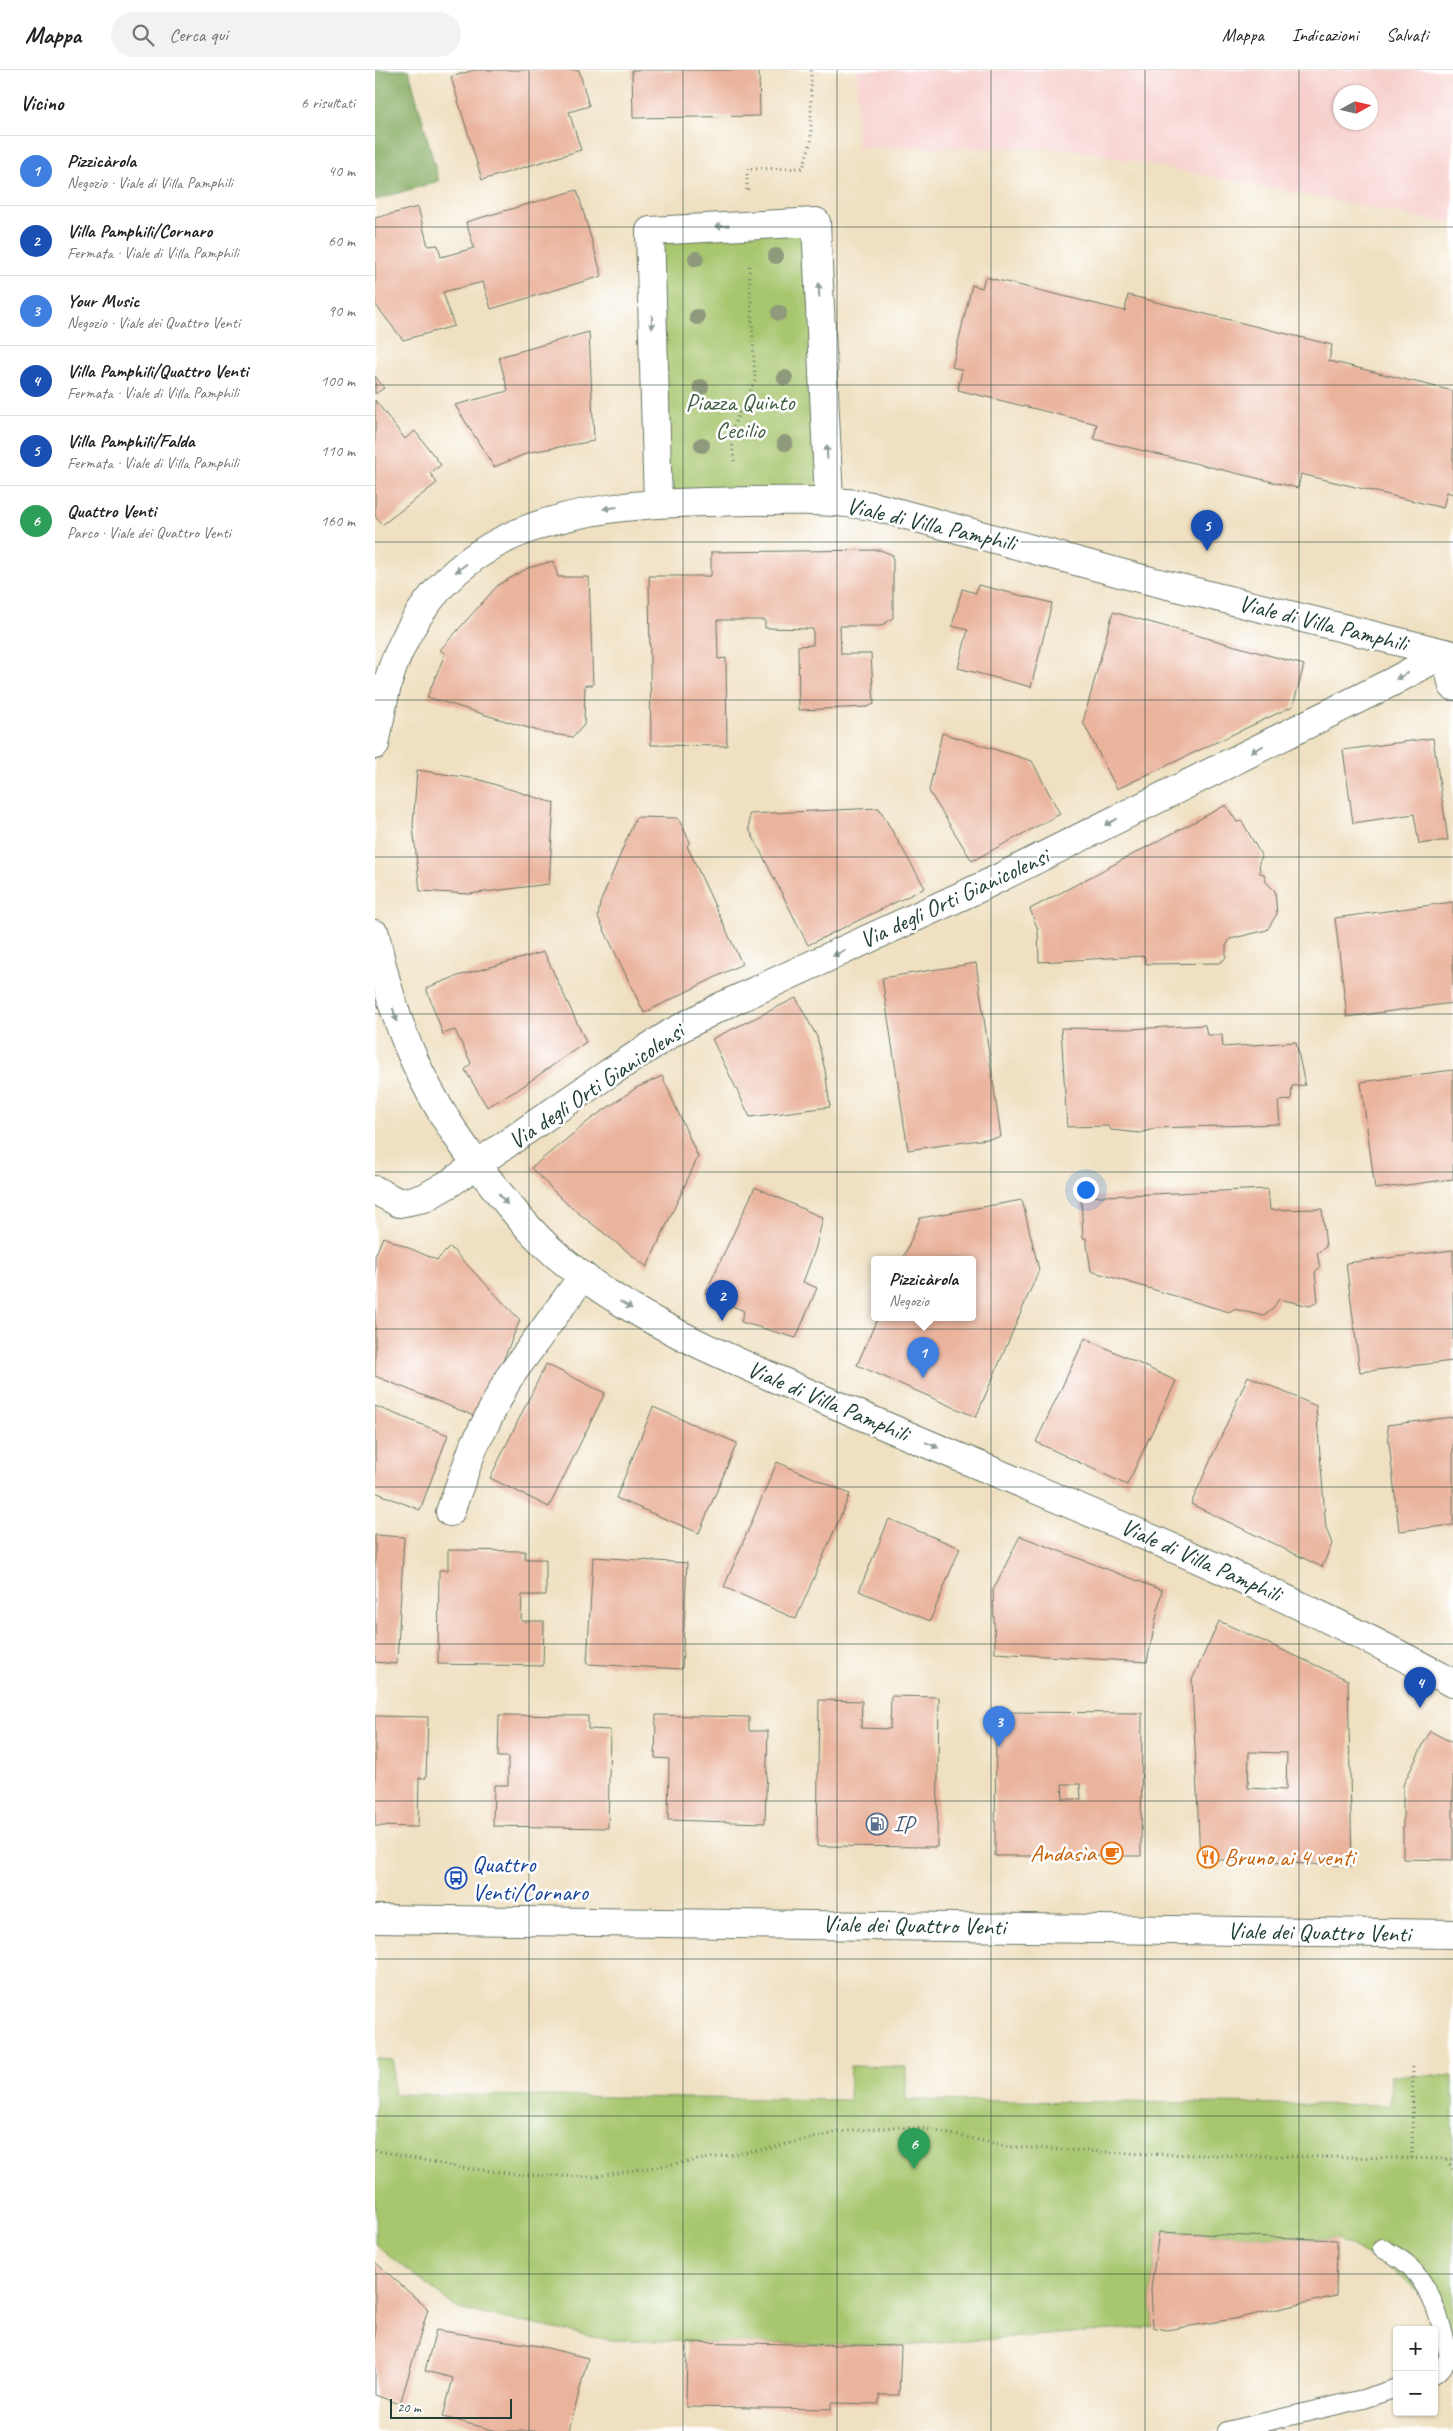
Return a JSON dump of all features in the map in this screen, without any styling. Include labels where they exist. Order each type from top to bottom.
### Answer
[{"type":"street","points":[[658,503],[650,232],[748,224],[815,222],[829,501]]},
{"type":"street","name":"Viale di Villa Pamphili","points":[[375,745],[378,712],[389,678],[407,634],[433,596],[454,573],[488,549],[528,527],[582,512],[658,503],[829,501],[899,512],[1145,579],[1449,654]]},
{"type":"street","points":[[1449,654],[1453,686]]},
{"type":"street","name":"Via degli Orti Gianicolensi","points":[[375,1190],[399,1204],[417,1201],[477,1166],[616,1068],[673,1032],[727,1004],[981,887],[1449,654]]},
{"type":"street","name":"Viale di Villa Pamphili","points":[[375,934],[382,970],[410,1055],[435,1103],[477,1166],[535,1235],[583,1276],[614,1298],[665,1328],[705,1347],[1267,1589],[1367,1637],[1453,1683]]},
{"type":"street","points":[[450,1512],[473,1448],[508,1380],[583,1276]]},
{"type":"street","name":"Viale dei Quattro Venti","points":[[375,1919],[1453,1934]]},
{"type":"lane","points":[[1382,2248],[1408,2265],[1429,2292],[1449,2357],[1438,2371]]},
{"type":"lane","points":[[1227,2431],[1363,2399],[1393,2389]]},
{"type":"path","points":[[733,461],[731,430],[755,381],[747,169],[803,168],[811,141],[811,70]]},
{"type":"path","points":[[1412,2158],[1413,2064]]},
{"type":"path","points":[[375,2150],[465,2168],[526,2175],[592,2177],[766,2149],[838,2132],[894,2127],[927,2129],[1011,2147],[1145,2154],[1453,2159]]},
{"type":"path","points":[[1446,2159],[1453,2169]]},
{"type":"shaded area","points":[[857,70],[1453,70],[1453,224],[1071,149],[857,147]]},
{"type":"green space","points":[[375,70],[409,70],[439,181],[375,200]]},
{"type":"green space","name":"Piazza Quinto Cecilio","points":[[816,222],[829,501],[658,503],[650,231]]},
{"type":"green space","points":[[375,2059],[393,2060],[393,2094],[849,2100],[850,2066],[906,2067],[906,2100],[1390,2105],[1391,2075],[1453,2076],[1453,2334],[1427,2300],[1407,2282],[1374,2259],[1337,2240],[1159,2232],[1151,2288],[1153,2327],[901,2346],[609,2340],[458,2309],[375,2244]]},
{"type":"building","points":[[474,70],[579,70],[589,106],[569,112],[581,150],[482,180],[451,77]]},
{"type":"building","points":[[632,70],[759,70],[760,116],[633,118]]},
{"type":"building","points":[[577,190],[602,276],[491,309],[483,282],[443,292],[454,326],[403,340],[375,304],[375,218],[418,207],[428,246],[438,245],[441,257],[474,248],[466,222]]},
{"type":"building","points":[[985,277],[1125,311],[1128,295],[1332,345],[1329,361],[1453,391],[1453,494],[1447,492],[1443,508],[1301,474],[1298,488],[1094,439],[1097,424],[958,390],[962,370],[952,367],[972,285],[982,288]]},
{"type":"building","points":[[589,332],[594,441],[530,452],[494,467],[455,405],[508,391],[499,357]]},
{"type":"building","points":[[375,376],[384,388],[375,394]]},
{"type":"building","points":[[375,400],[405,439],[415,431],[441,465],[430,473],[437,483],[382,525],[375,516]]},
{"type":"building","points":[[880,550],[893,555],[893,618],[881,626],[840,626],[841,654],[871,654],[874,704],[867,707],[799,710],[798,646],[813,645],[813,629],[765,628],[765,620],[717,620],[718,659],[726,658],[727,746],[651,745],[649,576],[711,576],[711,552]]},
{"type":"building","points":[[553,561],[558,577],[589,577],[593,685],[585,685],[584,725],[573,737],[545,733],[427,697],[445,654],[440,650],[498,585],[528,568]]},
{"type":"building","points":[[978,585],[1052,603],[1031,687],[958,668],[968,630],[952,626],[962,589],[976,593]]},
{"type":"building","points":[[1113,612],[1304,665],[1293,706],[1117,789],[1083,722]]},
{"type":"building","points":[[942,733],[1032,761],[1060,814],[972,861],[929,791]]},
{"type":"building","points":[[1433,738],[1448,840],[1419,844],[1414,814],[1353,823],[1343,750]]},
{"type":"building","points":[[417,770],[477,779],[554,803],[549,884],[469,894],[420,891],[413,826]]},
{"type":"building","points":[[1226,805],[1237,822],[1242,821],[1262,857],[1259,862],[1260,873],[1264,874],[1266,882],[1275,891],[1277,914],[1267,930],[1230,939],[1226,946],[1226,958],[1219,963],[1146,964],[1144,956],[1039,962],[1038,930],[1030,909]]},
{"type":"building","points":[[879,808],[925,888],[808,945],[749,829],[749,814]]},
{"type":"building","points":[[636,817],[678,818],[690,842],[687,846],[742,964],[644,1013],[598,917],[600,903]]},
{"type":"building","points":[[1453,902],[1453,1003],[1347,1017],[1335,918]]},
{"type":"building","points":[[544,952],[586,1042],[516,1091],[487,1107],[465,1070],[471,1063],[455,1030],[443,1034],[426,988],[458,976]]},
{"type":"building","points":[[976,963],[1001,1137],[908,1150],[882,978]]},
{"type":"building","points":[[796,998],[817,1037],[825,1070],[830,1107],[750,1117],[712,1039]]},
{"type":"building","points":[[1205,1025],[1207,1035],[1222,1035],[1223,1047],[1296,1042],[1305,1085],[1292,1086],[1291,1100],[1278,1101],[1280,1124],[1157,1128],[1140,1133],[1111,1130],[1108,1126],[1067,1127],[1061,1028],[1130,1029]]},
{"type":"building","points":[[1453,1070],[1453,1179],[1375,1189],[1361,1082]]},
{"type":"building","points":[[662,1076],[698,1157],[647,1267],[567,1204],[531,1168],[591,1119],[636,1088]]},
{"type":"building","points":[[755,1187],[823,1218],[815,1250],[803,1282],[817,1288],[796,1338],[741,1322],[744,1311],[705,1294]]},
{"type":"building","points":[[1268,1189],[1270,1210],[1322,1209],[1326,1247],[1317,1253],[1320,1267],[1315,1272],[1318,1302],[1310,1306],[1279,1299],[1272,1310],[1263,1316],[1234,1309],[1229,1312],[1091,1271],[1086,1238],[1083,1238],[1081,1197]]},
{"type":"building","points":[[1022,1200],[1039,1270],[976,1417],[857,1365],[876,1321],[976,1321],[976,1256],[904,1256],[920,1218]]},
{"type":"building","points":[[383,1237],[437,1260],[450,1247],[520,1320],[479,1418],[375,1376],[375,1256]]},
{"type":"building","points":[[1453,1250],[1453,1361],[1360,1372],[1346,1263]]},
{"type":"building","points":[[1085,1338],[1176,1381],[1127,1485],[1036,1442]]},
{"type":"building","points":[[546,1364],[605,1393],[549,1507],[490,1478]]},
{"type":"building","points":[[1248,1376],[1316,1406],[1326,1528],[1332,1544],[1322,1567],[1191,1504]]},
{"type":"building","points":[[375,1406],[448,1435],[420,1510],[375,1492]]},
{"type":"building","points":[[653,1407],[737,1443],[699,1533],[616,1498]]},
{"type":"building","points":[[1453,1417],[1453,1525],[1399,1531],[1387,1425]]},
{"type":"building","points":[[777,1462],[850,1494],[796,1619],[724,1587]]},
{"type":"building","points":[[889,1519],[960,1548],[930,1621],[859,1591]]},
{"type":"building","points":[[375,1535],[404,1537],[397,1664],[375,1662]]},
{"type":"building","points":[[1020,1536],[1162,1590],[1147,1662],[995,1653],[993,1590]]},
{"type":"building","points":[[448,1550],[525,1551],[525,1559],[546,1559],[546,1595],[522,1595],[521,1621],[544,1621],[543,1666],[438,1664],[439,1570],[448,1570]]},
{"type":"building","points":[[593,1557],[687,1563],[682,1669],[587,1664]]},
{"type":"building","points":[[1219,1621],[1348,1680],[1352,1866],[1200,1859],[1192,1680]],"holes":[[[1249,1752],[1287,1753],[1286,1790],[1248,1788]]]},
{"type":"building","points":[[891,1696],[939,1697],[937,1847],[817,1846],[819,1700],[862,1701],[861,1728],[890,1729]]},
{"type":"building","points":[[996,1712],[1142,1713],[1141,1856],[995,1856]],"holes":[[[1062,1784],[1080,1784],[1081,1799],[1063,1799]]]},
{"type":"building","points":[[499,1715],[588,1716],[588,1729],[610,1730],[608,1828],[493,1826],[494,1785],[508,1785],[508,1757],[498,1757]]},
{"type":"building","points":[[656,1715],[749,1717],[749,1731],[768,1731],[765,1823],[668,1820],[669,1759],[655,1758]]},
{"type":"building","points":[[375,1716],[428,1717],[426,1778],[419,1778],[418,1827],[375,1826]]},
{"type":"building","points":[[1430,1731],[1453,1743],[1453,1860],[1403,1859],[1403,1785]]},
{"type":"building","points":[[1159,2232],[1337,2240],[1336,2296],[1234,2319],[1166,2330],[1153,2327],[1151,2288]]},
{"type":"building","points":[[375,2262],[428,2309],[400,2404],[375,2395]]},
{"type":"building","points":[[436,2330],[539,2346],[588,2358],[569,2431],[497,2431],[443,2417],[453,2378],[425,2371]]},
{"type":"building","points":[[687,2342],[901,2346],[899,2395],[879,2395],[879,2404],[831,2403],[831,2409],[686,2407]]},
{"type":"place","name":"Villa Pamphili/Falda","points":[[1207,551]]},
{"type":"place","name":"Villa Pamphili/Cornaro","points":[[722,1321]]},
{"type":"place","name":"Pizzicàrola","points":[[923,1378]]},
{"type":"place","name":"Villa Pamphili/Quattro Venti","points":[[1420,1708]]},
{"type":"place","name":"Your Music","points":[[999,1747]]},
{"type":"place","name":"IP","points":[[877,1824]]},
{"type":"place","name":"Andasìa","points":[[1112,1853]]},
{"type":"place","name":"Bruno ai 4 venti","points":[[1208,1857]]},
{"type":"place","name":"Quattro Venti/Cornaro","points":[[456,1878]]},
{"type":"place","name":"Quattro Venti","points":[[914,2169]]}]
